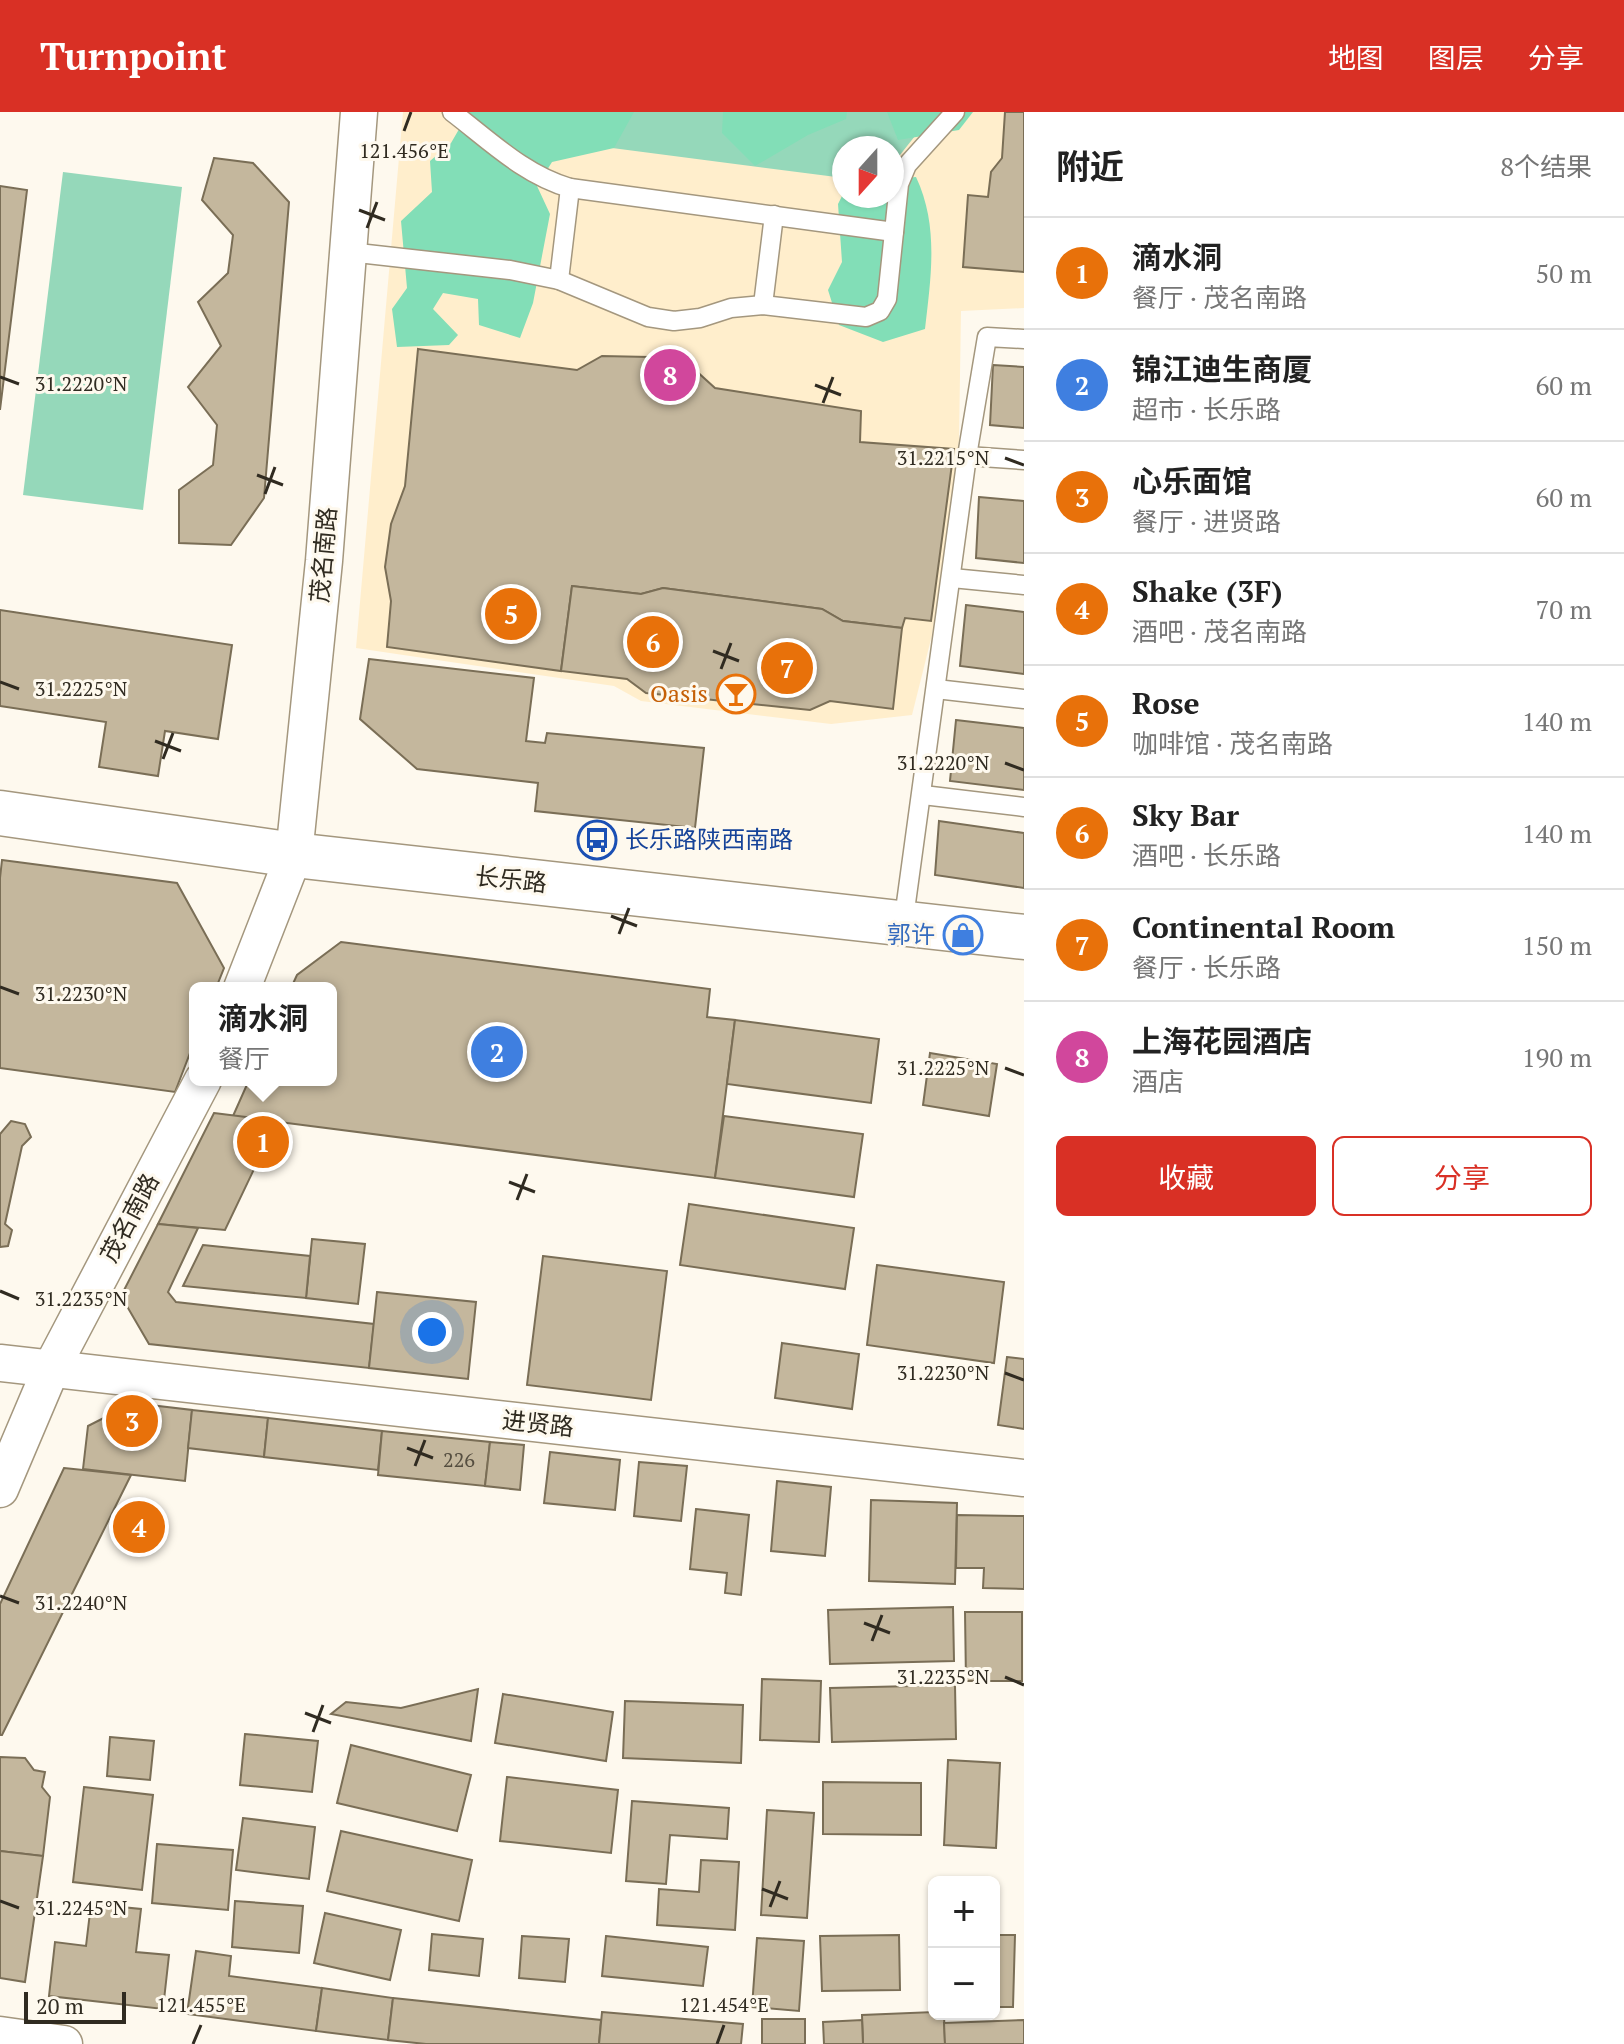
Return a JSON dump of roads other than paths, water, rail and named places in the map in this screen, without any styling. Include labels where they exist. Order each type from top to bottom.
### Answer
[{"type":"street","name":"茂名南路","points":[[244,982],[294,855],[326,545],[359,112]]},
{"type":"street","name":"长乐路","points":[[0,813],[294,855],[1024,937]]},
{"type":"street","name":"茂名南路","points":[[0,1489],[51,1369],[200,1086]]},
{"type":"street","name":"进贤路","points":[[0,1363],[1024,1478]]},
{"type":"street","points":[[0,2035],[64,2044]]},
{"type":"lane","points":[[349,252],[510,270],[559,280],[648,317],[674,321],[700,318],[731,308],[763,305],[866,317],[880,311],[887,299],[899,184],[907,165],[955,112]]},
{"type":"lane","points":[[458,115],[530,171],[570,188],[894,232]]},
{"type":"lane","points":[[559,280],[570,188]]},
{"type":"lane","points":[[763,305],[774,215]]},
{"type":"lane","points":[[903,925],[967,456],[987,337],[1024,339]]},
{"type":"lane","points":[[967,456],[1024,460]]},
{"type":"lane","points":[[952,578],[1024,585]]},
{"type":"lane","points":[[936,689],[1024,699]]},
{"type":"lane","points":[[923,795],[1024,807]]},
{"type":"place","name":"上海花园酒店","points":[[670,375]]},
{"type":"place","name":"Rose","points":[[511,614]]},
{"type":"place","name":"Sky Bar","points":[[653,642]]},
{"type":"place","name":"Continental Room","points":[[787,668]]},
{"type":"place","name":"Oasis","points":[[736,694]]},
{"type":"place","name":"长乐路陕西南路","points":[[597,840]]},
{"type":"place","name":"郭许","points":[[963,935]]},
{"type":"place","name":"锦江迪生商厦","points":[[497,1052]]},
{"type":"place","name":"滴水洞","points":[[263,1142]]},
{"type":"place","name":"心乐面馆","points":[[132,1421]]},
{"type":"place","name":"Shake (3F)","points":[[139,1527]]}]
